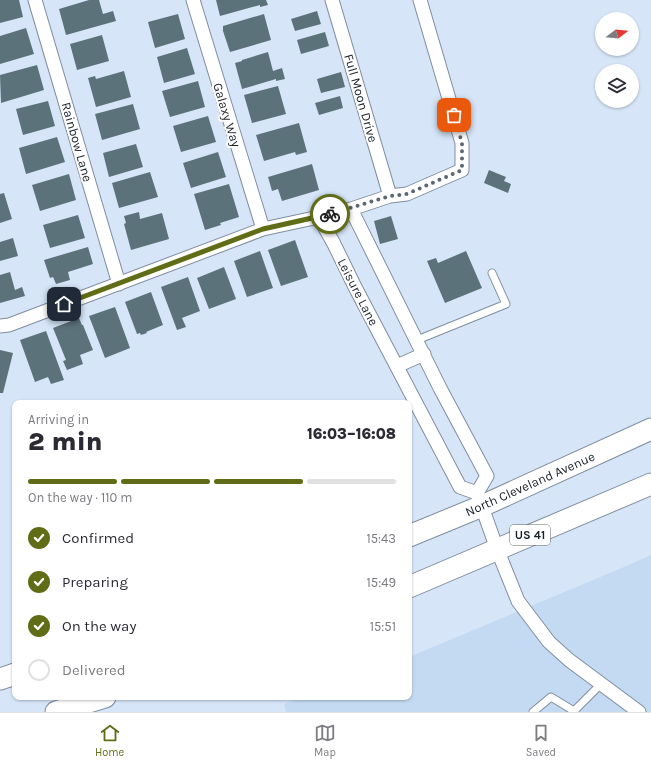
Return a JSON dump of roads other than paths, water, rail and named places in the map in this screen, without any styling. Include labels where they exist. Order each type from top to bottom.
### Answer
[{"type":"main road","name":"North Cleveland Avenue","points":[[412,534],[480,500],[651,429]]},
{"type":"main road","name":"US 41","points":[[412,586],[651,484]]},
{"type":"main road","points":[[0,679],[12,675]]},
{"type":"main road","points":[[56,712],[95,700]]},
{"type":"street","name":"Rainbow Lane","points":[[35,0],[119,284]]},
{"type":"street","name":"Galaxy Way","points":[[193,0],[263,229]]},
{"type":"street","name":"Full Moon Drive","points":[[332,0],[390,196]]},
{"type":"street","points":[[0,326],[9,325],[263,229],[319,217],[390,196],[407,194],[462,170],[462,143],[420,0]]},
{"type":"street","points":[[351,208],[487,476],[480,500],[497,549],[518,601],[549,642],[569,660],[639,712]]},
{"type":"street","name":"Leisure Lane","points":[[319,217],[460,487],[480,500]]},
{"type":"street","points":[[397,366],[424,354]]},
{"type":"lane","points":[[417,340],[506,304],[492,273]]},
{"type":"lane","points":[[533,712],[551,697],[574,711],[601,684]]}]
